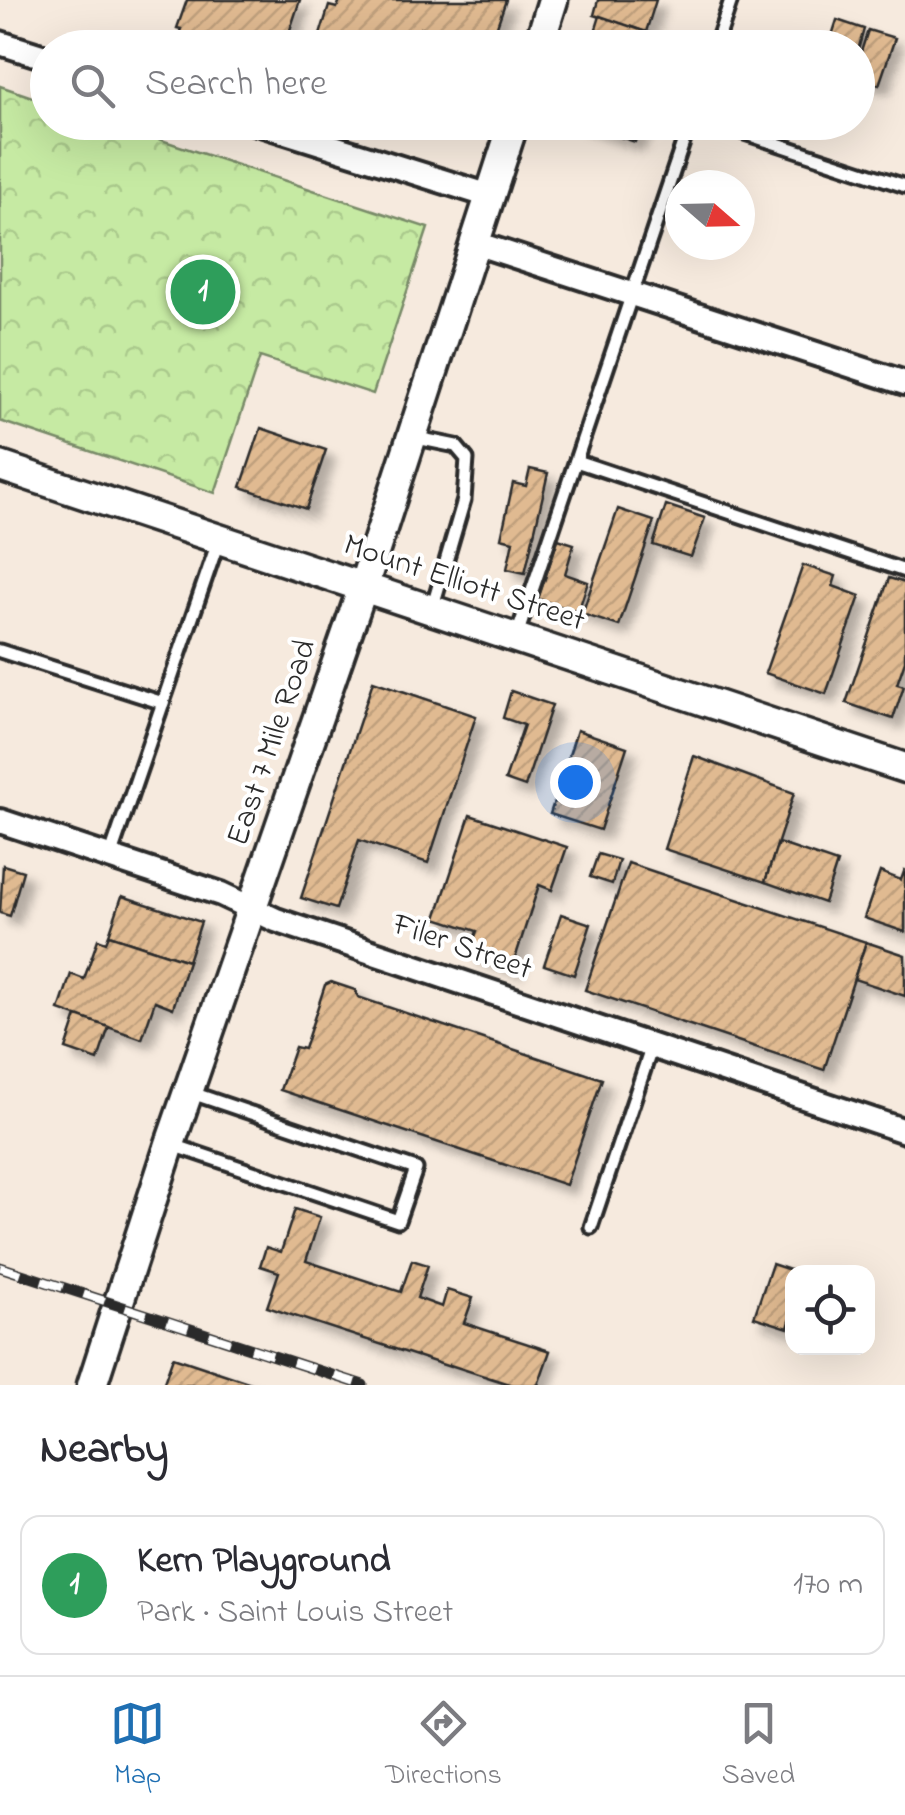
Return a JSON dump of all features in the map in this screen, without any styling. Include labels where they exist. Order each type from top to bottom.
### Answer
[{"type":"street","points":[[544,30],[554,0]]},
{"type":"street","points":[[0,44],[30,53]]},
{"type":"street","points":[[311,140],[490,196]]},
{"type":"street","name":"East 7 Mile Road","points":[[92,1385],[170,1144],[363,587],[508,140]]},
{"type":"street","points":[[476,243],[905,383]]},
{"type":"street","name":"Mount Elliott Street","points":[[0,466],[905,768]]},
{"type":"street","name":"Filer Street","points":[[0,820],[254,907],[276,920],[905,1131]]},
{"type":"lane","points":[[721,30],[731,0]]},
{"type":"lane","points":[[516,638],[684,140]]},
{"type":"lane","points":[[766,140],[905,186]]},
{"type":"lane","points":[[412,437],[456,446],[467,460],[464,500],[432,610]]},
{"type":"lane","points":[[576,461],[905,570]]},
{"type":"lane","points":[[110,857],[220,539]]},
{"type":"lane","points":[[0,650],[163,703]]},
{"type":"lane","points":[[591,1226],[652,1046]]},
{"type":"lane","points":[[170,1144],[398,1221],[416,1169],[189,1092]]},
{"type":"green space","points":[[0,86],[30,96],[30,140],[161,140],[428,228],[373,394],[260,357],[215,493],[0,421]]},
{"type":"building","points":[[187,0],[300,0],[290,30],[177,28]]},
{"type":"building","points":[[340,0],[506,0],[496,30],[322,30],[329,6],[337,8]]},
{"type":"building","points":[[598,0],[656,0],[647,30],[594,15]]},
{"type":"building","points":[[600,16],[641,30],[596,30]]},
{"type":"building","points":[[837,20],[864,29],[864,30],[834,30]]},
{"type":"building","points":[[875,32],[895,38],[879,85],[875,84]]},
{"type":"building","points":[[261,428],[326,450],[306,509],[241,487]]},
{"type":"building","points":[[530,469],[548,473],[525,573],[507,569],[513,541],[501,538],[513,483],[526,486]]},
{"type":"building","points":[[666,505],[705,518],[691,557],[653,545]]},
{"type":"building","points":[[618,509],[654,521],[619,626],[582,614]]},
{"type":"building","points":[[558,539],[574,544],[565,574],[588,582],[578,612],[538,599]]},
{"type":"building","points":[[803,565],[836,576],[833,586],[860,596],[826,694],[765,673]]},
{"type":"building","points":[[889,578],[905,583],[905,661],[897,684],[904,686],[893,719],[846,703]]},
{"type":"building","points":[[373,681],[476,716],[428,863],[359,840],[336,909],[301,898]]},
{"type":"building","points":[[511,691],[552,705],[525,787],[505,780],[524,725],[503,718]]},
{"type":"building","points":[[577,730],[627,747],[600,830],[550,814]]},
{"type":"building","points":[[694,756],[794,793],[765,882],[664,849]]},
{"type":"building","points":[[470,815],[567,847],[552,890],[539,885],[512,968],[469,954],[477,931],[436,918]]},
{"type":"building","points":[[778,843],[837,863],[824,903],[765,882]]},
{"type":"building","points":[[598,854],[619,860],[612,884],[590,877]]},
{"type":"building","points":[[628,863],[866,942],[824,1070],[585,990]]},
{"type":"building","points":[[3,865],[23,871],[10,916],[0,913]]},
{"type":"building","points":[[905,869],[905,932],[864,918],[880,872],[901,880]]},
{"type":"building","points":[[122,896],[201,922],[188,961],[109,935]]},
{"type":"building","points":[[561,914],[591,924],[574,975],[544,965]]},
{"type":"building","points":[[109,935],[188,961],[173,1008],[155,1001],[142,1039],[59,1010],[71,974],[84,979],[98,939],[106,942]]},
{"type":"building","points":[[866,942],[905,955],[905,996],[854,979]]},
{"type":"building","points":[[331,982],[355,990],[358,997],[602,1079],[566,1185],[280,1090],[295,1047],[304,1049],[325,985]]},
{"type":"building","points":[[77,1016],[109,1027],[98,1060],[66,1049]]},
{"type":"building","points":[[295,1209],[320,1217],[306,1261],[401,1292],[412,1260],[428,1265],[417,1298],[442,1307],[447,1290],[473,1298],[464,1323],[550,1351],[538,1385],[512,1385],[267,1307],[279,1272],[260,1266],[266,1247],[281,1252]]},
{"type":"building","points":[[772,1264],[785,1268],[785,1327],[754,1317]]},
{"type":"building","points":[[173,1357],[257,1385],[163,1385]]},
{"type":"railway","points":[[0,1267],[363,1385]]},
{"type":"place","name":"Kern Playground","points":[[203,292]]}]
